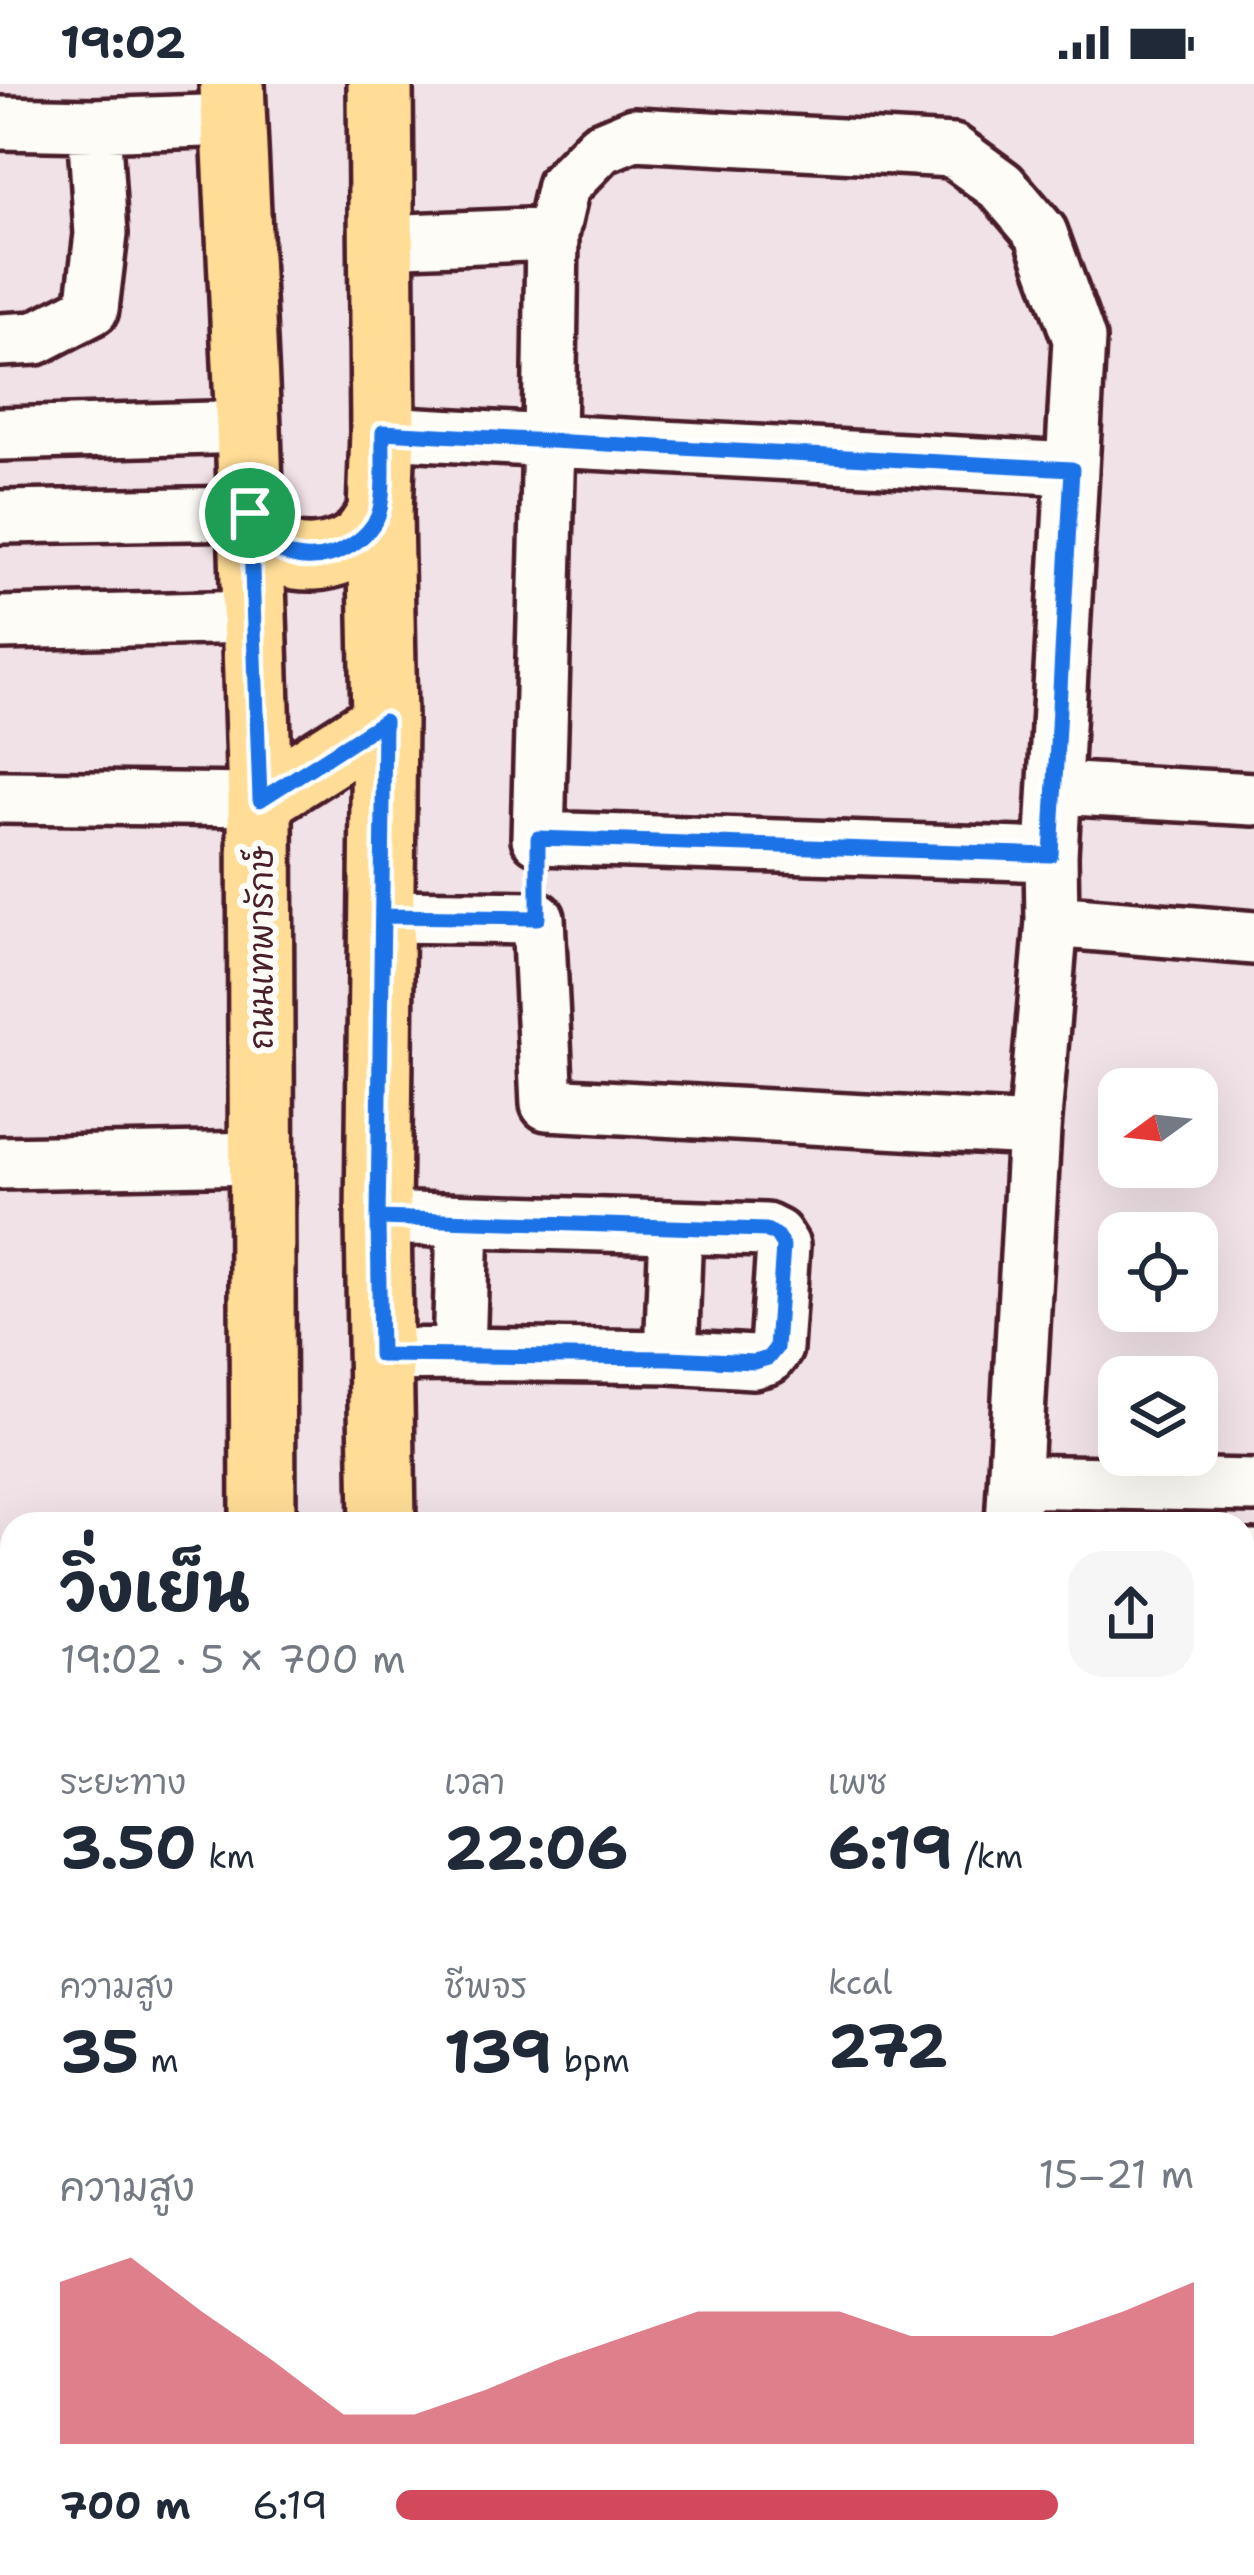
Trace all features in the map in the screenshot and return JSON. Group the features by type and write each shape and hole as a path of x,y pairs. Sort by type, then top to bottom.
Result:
{"main road":[{"path":"380,84 384,721 378,1218 383,1512"},
{"name":"ถนนเทพารักษ์","path":"232,102 260,800 263,1512"},
{"path":"250,513 266,542 299,557 340,553 362,539 380,513"},
{"path":"260,800 384,721"}],"street":[{"path":"0,123 94,125 232,102"},
{"path":"0,340 36,338 92,309 101,234 94,125"},
{"path":"1034,1130 547,1104 538,838 552,234 563,186 600,148 634,134 953,151 1001,186 1041,233 1078,340 1051,855 1052,921 1034,1130 1014,1503 1254,1486"},
{"path":"382,241 552,234"},
{"path":"0,434 248,427"},
{"path":"383,432 1072,469"},
{"path":"0,518 250,513"},
{"path":"0,623 254,617"},
{"path":"1054,788 1254,799"},
{"path":"0,797 260,800"},
{"path":"538,838 1051,855"},
{"path":"383,916 538,918"},
{"path":"1052,921 1254,938"},
{"path":"0,1163 261,1158"},
{"path":"378,1218 766,1230 783,1246 776,1348 768,1358 754,1362 380,1355"},
{"path":"459,1354 463,1222"},
{"path":"670,1358 676,1228"}],"route":[{"path":"250,513 260,800 384,721 378,1218 766,1230 783,1246 776,1348 768,1358 754,1362 380,1355 378,1218 383,916 538,918 538,838 1051,855 1072,469 383,432 380,513 362,539 340,553 299,557 279,551 266,542 250,513"}]}
